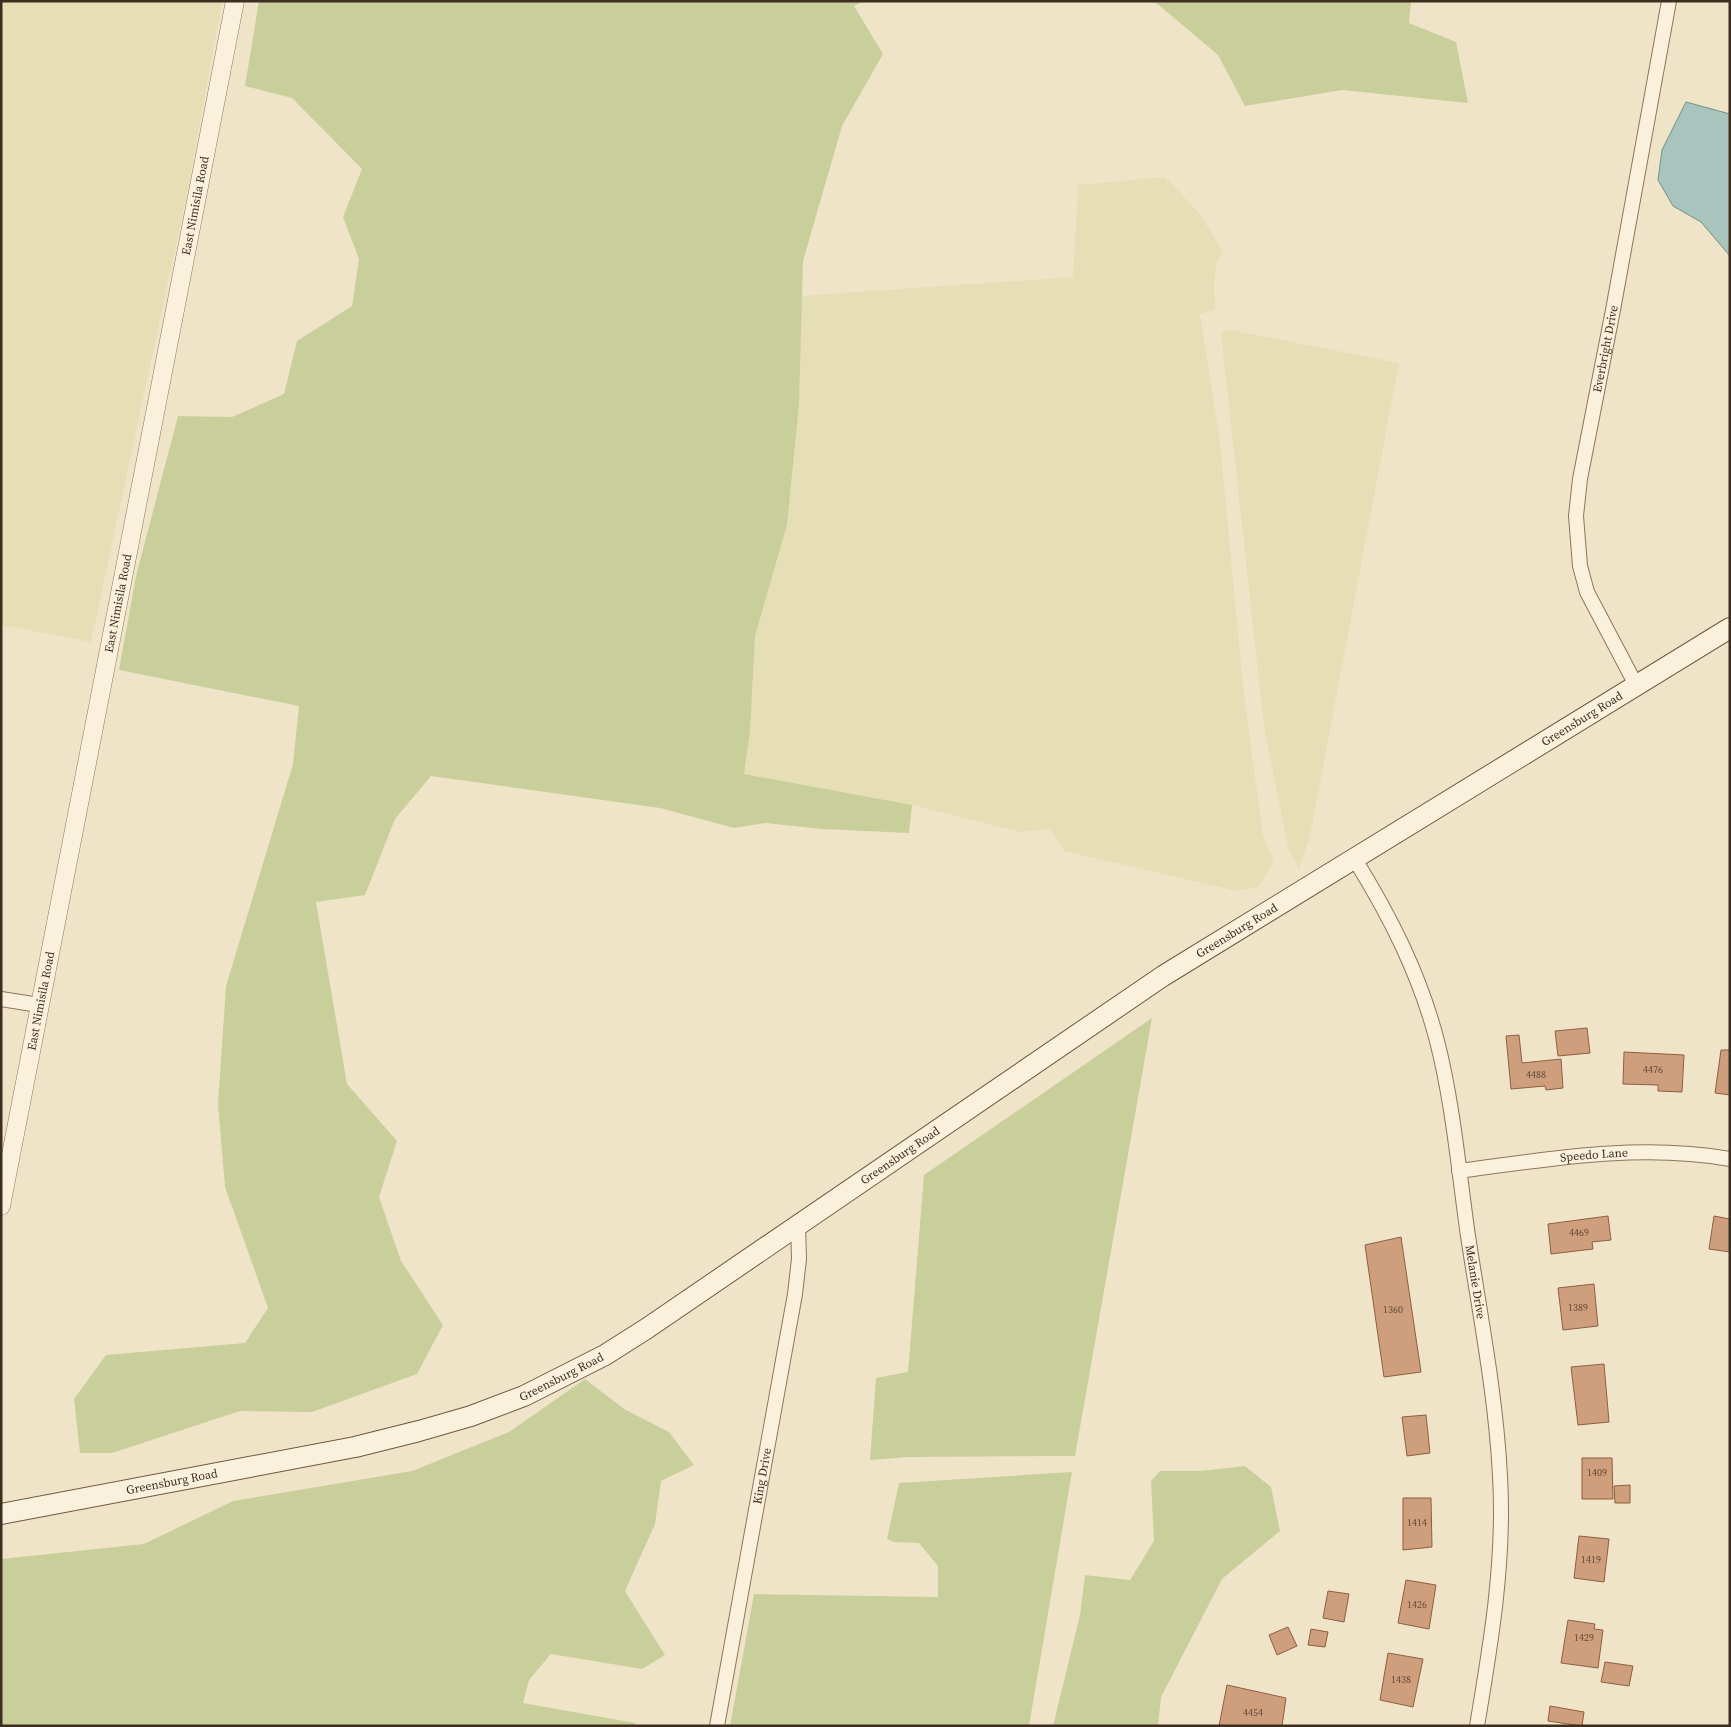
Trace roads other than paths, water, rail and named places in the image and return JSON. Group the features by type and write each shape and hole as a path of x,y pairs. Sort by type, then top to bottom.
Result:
{"main road":[{"name":"Greensburg Road","path":"1,1514 355,1447 472,1416 524,1396 605,1355 1163,976 1730,628"}],"street":[{"name":"East Nimisila Road","path":"1,1206 235,1"},
{"name":"Everbright Drive","path":"1636,685 1587,592 1580,566 1576,516 1580,479 1613,310 1669,1"},
{"name":"Melanie Drive","path":"1354,858 1386,911 1411,964 1426,1004 1437,1043 1459,1171 1493,1400 1500,1476 1500,1551 1497,1600 1477,1726"},
{"path":"1,999 39,1005"},
{"name":"Speedo Lane","path":"1459,1171 1608,1152 1658,1151 1730,1159"},
{"name":"King Drive","path":"718,1726 795,1294 800,1260 798,1225"}],"water":[{"path":"1686,102 1730,114 1730,256 1701,222 1673,206 1658,180 1662,150"}]}
